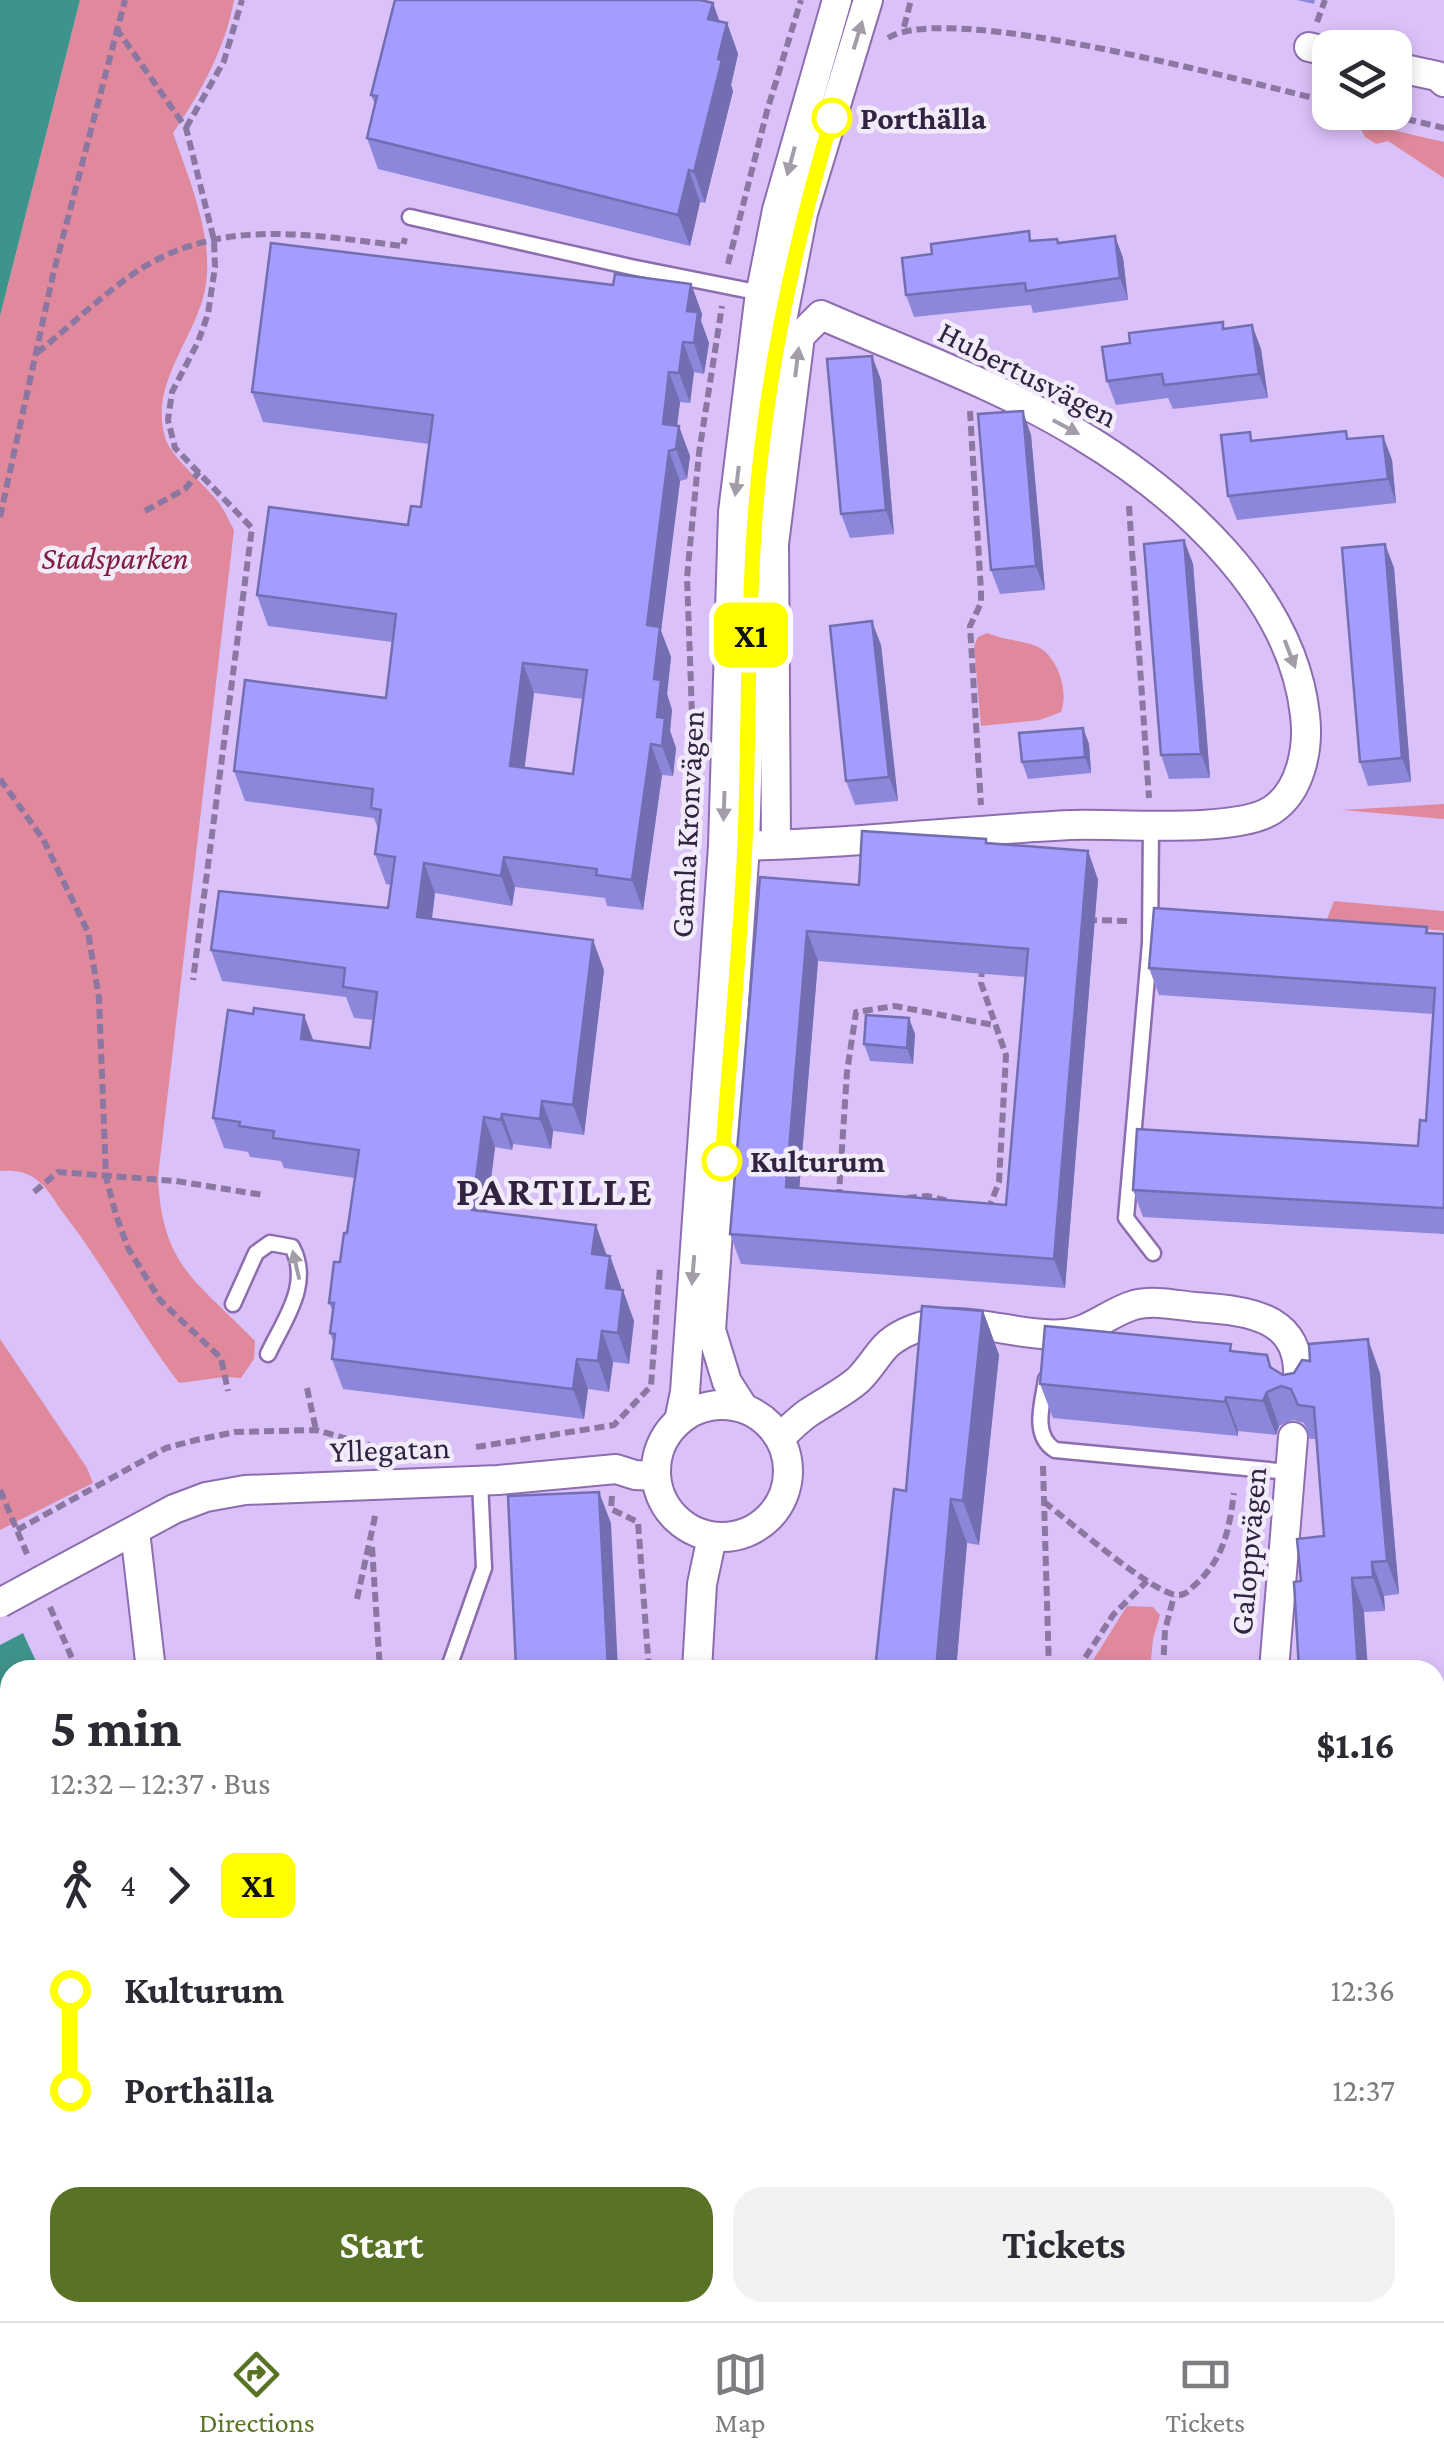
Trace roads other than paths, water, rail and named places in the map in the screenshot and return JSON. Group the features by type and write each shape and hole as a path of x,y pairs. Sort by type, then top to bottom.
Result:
{"street":[{"name":"Gamla Kronvägen","path":"743,1407 727,1382 711,1330 734,846 733,512 773,295 778,210 837,0"},
{"name":"Gamla Kronvägen","path":"773,295 803,213 868,0"},
{"path":"1412,71 1442,77"},
{"name":"Hubertusvägen","path":"734,846 983,831 1234,822 1270,812 1287,797 1305,752 1303,694 1290,648 1254,585 1208,536 1140,476 1079,434 968,379 821,315 800,336 774,544 776,843"},
{"name":"Gamla Kronvägen","path":"679,1421 685,1392 734,846"},
{"path":"780,1438 804,1416 858,1380 887,1342 909,1331 925,1325 976,1325 1050,1343 1139,1303 1250,1314 1270,1320 1285,1331 1294,1346 1300,1369 1298,1392"},
{"path":"711,1405 743,1407 766,1420 780,1438 788,1458 788,1481 781,1502 768,1520 749,1532 727,1538 686,1528 670,1514 660,1496 657,1454 666,1435 679,1421 711,1405"},
{"name":"Galoppvägen","path":"1275,1660 1293,1437"},
{"name":"Yllegatan","path":"0,1603 174,1509 206,1496 245,1490 480,1481 616,1469 656,1476"},
{"path":"135,1532 149,1660"},
{"path":"698,1660 702,1584 712,1537"}],"lane":[{"path":"410,217 631,268 773,295"},
{"path":"1151,824 1151,922 1126,1218 1153,1252"},
{"path":"233,1304 256,1253 270,1243 292,1247 300,1262 300,1284 268,1354"},
{"path":"1047,1370 1040,1426 1047,1445 1055,1450 1290,1472"},
{"path":"452,1660 484,1568 480,1481"}],"place":[{"name":"Porthälla","path":"832,118"},
{"name":"Kulturum","path":"722,1161"}],"district":[{"name":"PARTILLE","path":"555,1190"}],"park label":[{"name":"Stadsparken","path":"115,558"}]}
